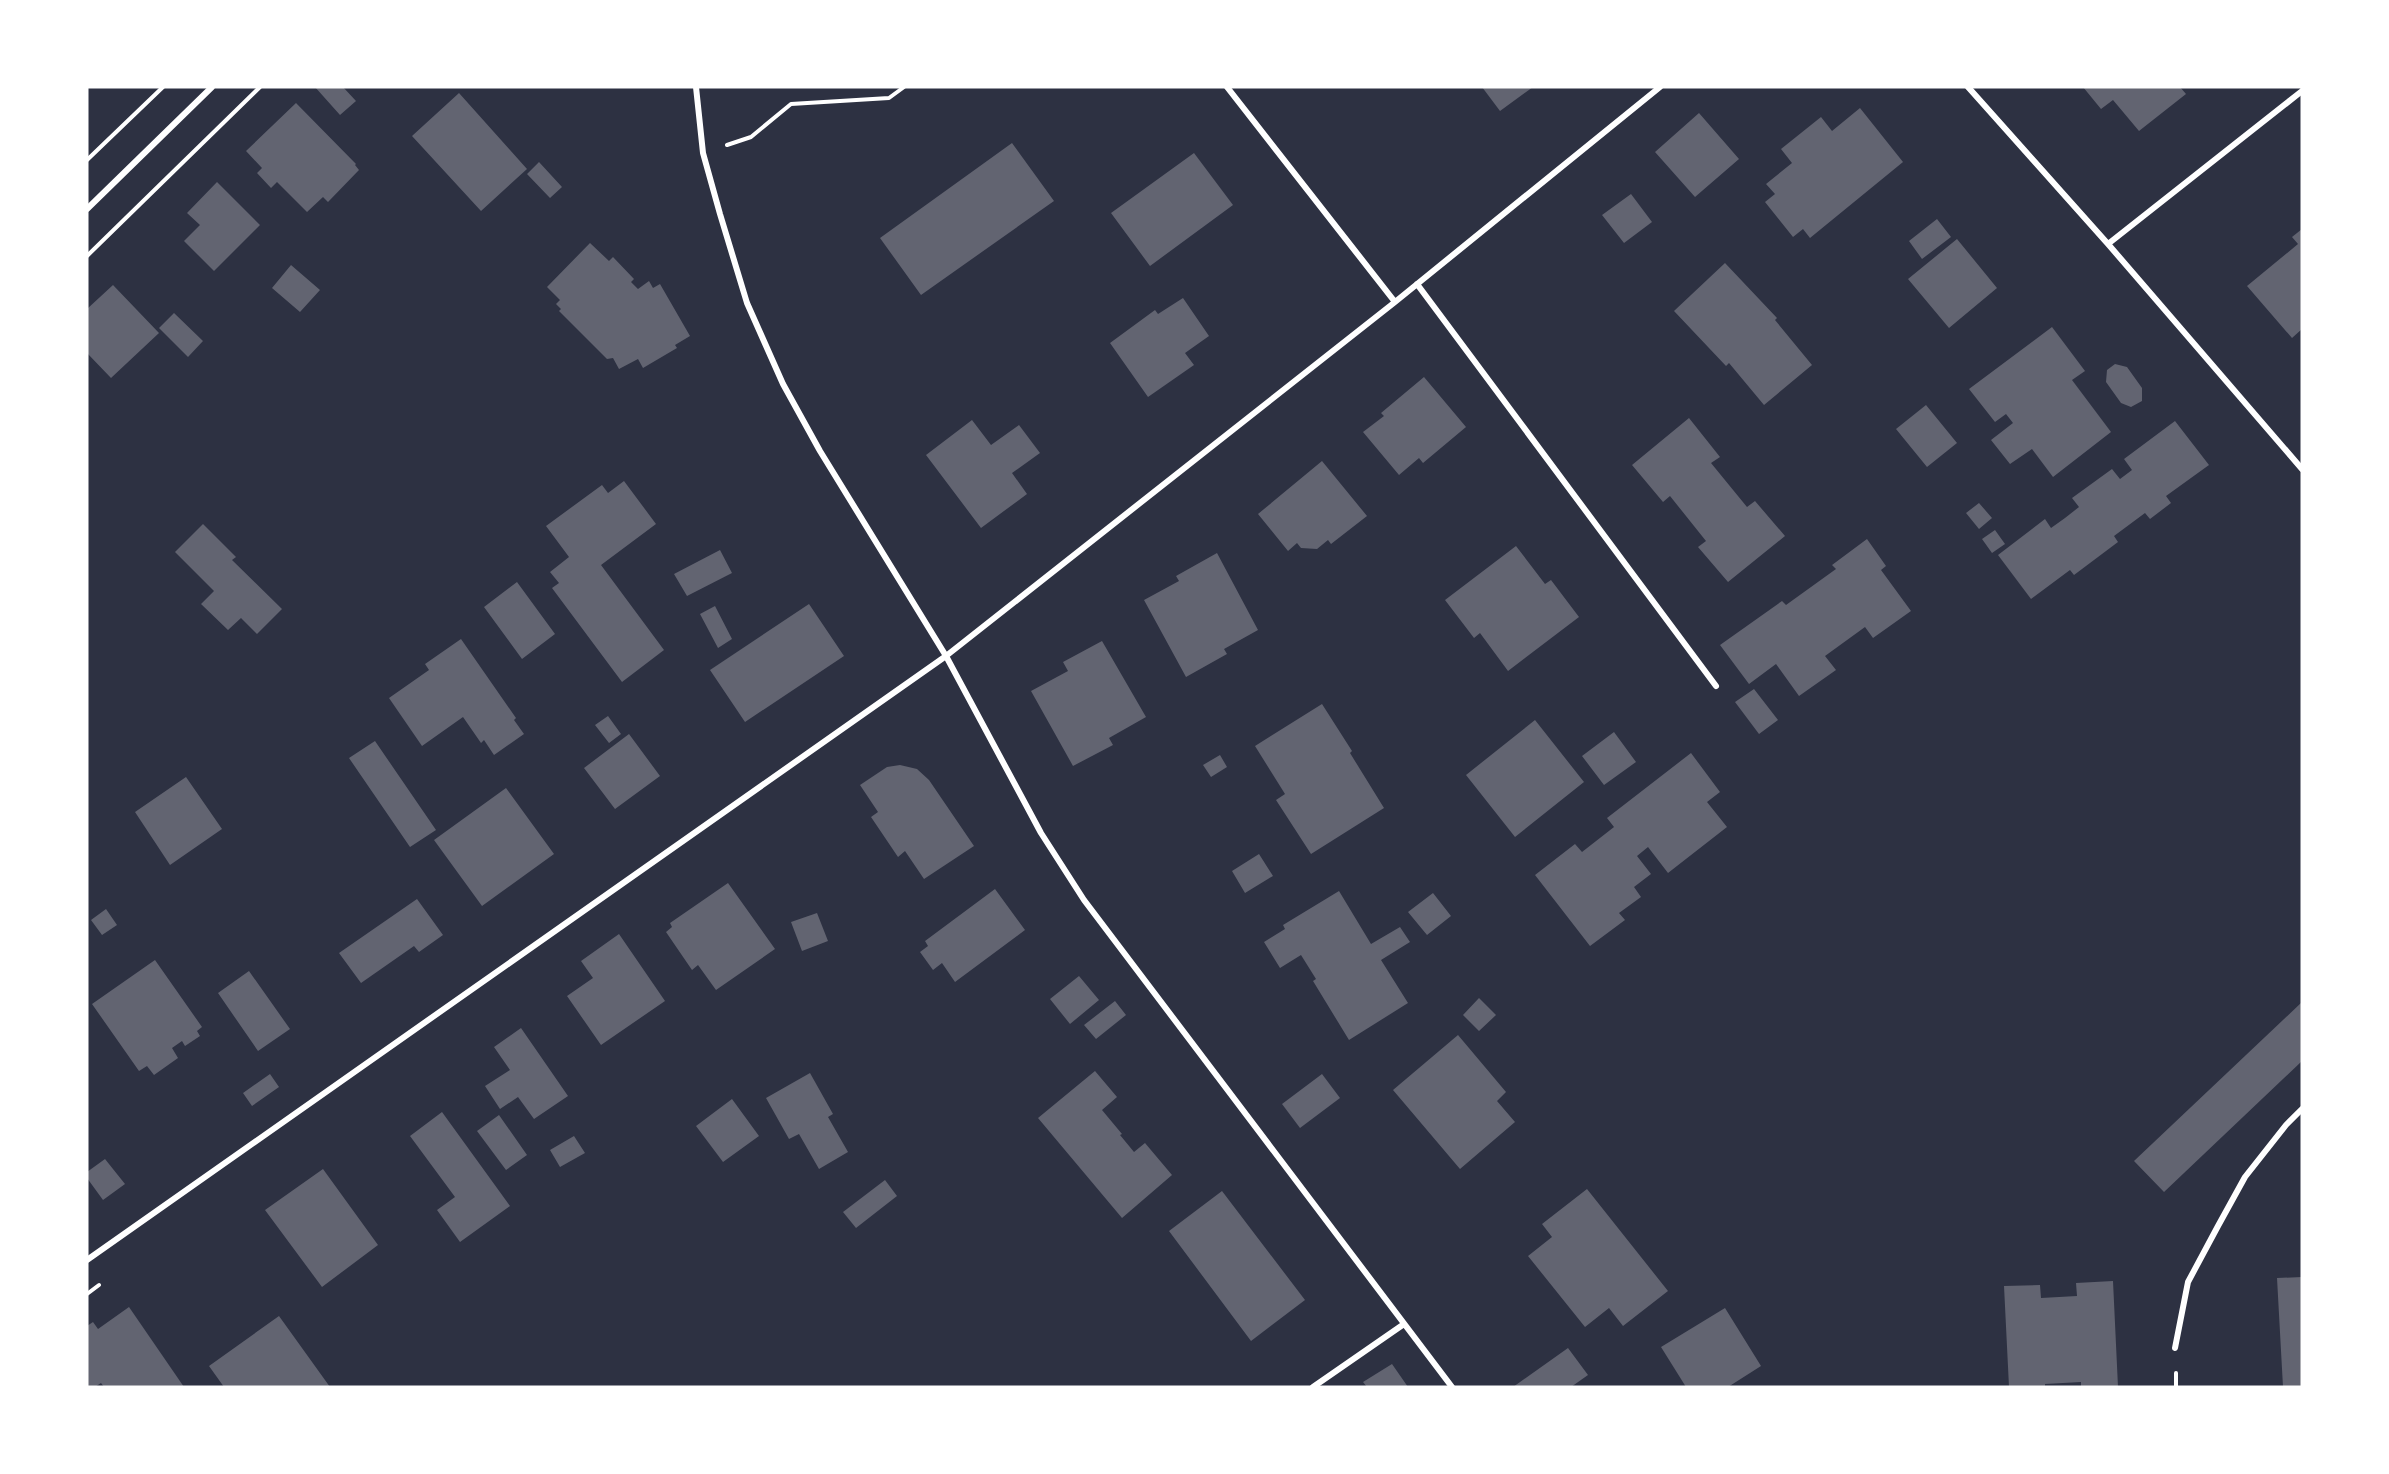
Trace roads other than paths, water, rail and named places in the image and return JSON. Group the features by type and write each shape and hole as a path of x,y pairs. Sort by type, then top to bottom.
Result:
{"street":[{"path":"87,209 212,87"},
{"path":"696,87 703,153 747,303 783,384 820,451 946,656 1041,833 1084,900 1452,1387"},
{"path":"1227,87 1395,302"},
{"path":"87,1260 946,656 1395,302 1660,87"},
{"path":"1968,87 2108,244 2302,470"},
{"path":"2108,244 2302,91"},
{"path":"1417,284 1716,686"},
{"path":"2175,1348 2188,1282 2245,1177 2286,1125 2302,1109"},
{"path":"1313,1387 1404,1324"}]}
